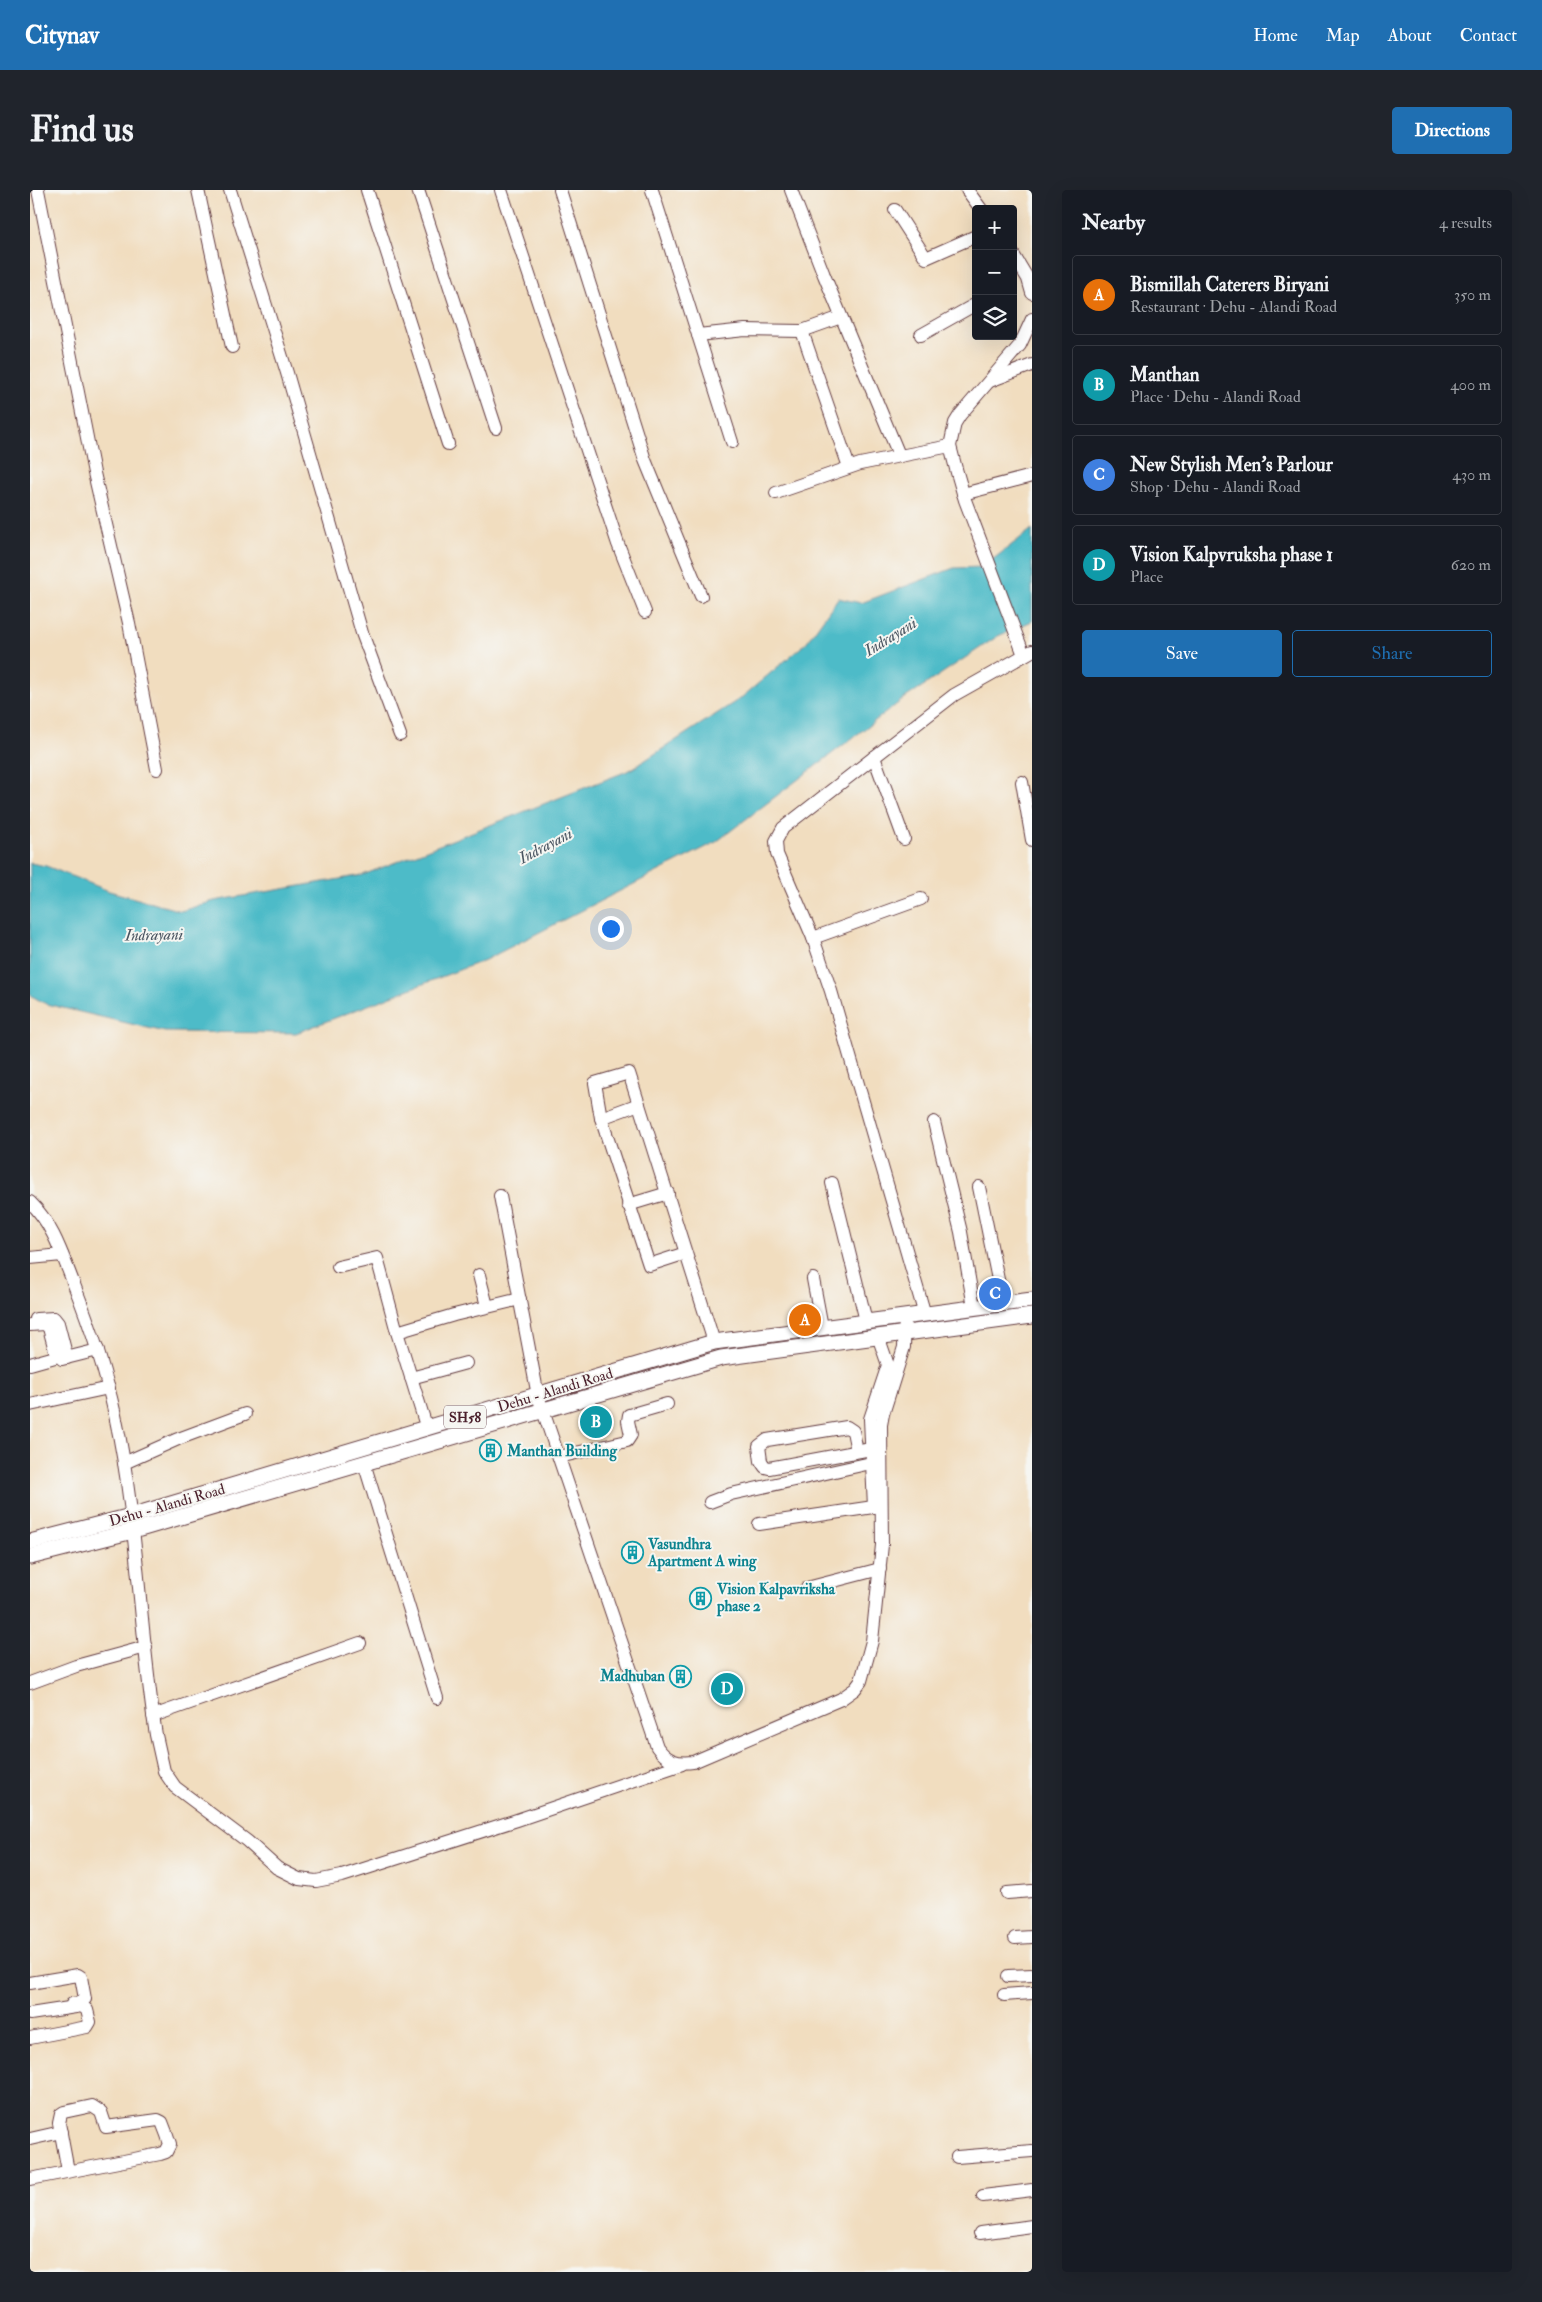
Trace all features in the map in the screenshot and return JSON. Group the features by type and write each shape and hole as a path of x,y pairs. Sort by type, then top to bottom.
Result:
{"main road":[{"name":"Dehu - Alandi Road","path":"30,1557 427,1429 722,1358 878,1336 906,1325 925,1314 1032,1300"},
{"name":"Dehu - Alandi Road","path":"30,1542 132,1523 364,1463 714,1342 866,1321 906,1325 1032,1316"}],"street":[{"path":"38,190 94,473 129,623 157,769"},
{"path":"198,190 232,347"},
{"path":"230,190 287,373 362,633 400,736"},
{"path":"367,190 448,444"},
{"path":"418,190 496,428"},
{"path":"501,190 618,544 645,612"},
{"path":"560,190 646,460 701,596"},
{"path":"652,190 732,442"},
{"path":"791,190 841,317 899,455"},
{"path":"967,190 977,205"},
{"path":"895,210 926,258 972,238"},
{"path":"1017,260 1024,270 1032,293"},
{"path":"1017,276 1024,270"},
{"path":"921,335 972,306"},
{"path":"698,335 745,330 802,331 841,317"},
{"path":"925,1314 831,991 813,938 777,854 776,841 783,828 954,695 1025,650 964,497 950,446 955,423 960,415 1020,345 1032,319"},
{"path":"802,331 849,467"},
{"path":"989,381 1032,365"},
{"path":"776,494 849,467 899,455 950,446"},
{"path":"964,497 1032,476"},
{"path":"874,757 904,839"},
{"path":"1022,782 1032,840"},
{"path":"813,938 922,899"},
{"path":"686,1253 649,1265 601,1118 595,1084 629,1073 668,1193 714,1342"},
{"path":"601,1118 639,1104"},
{"path":"934,1122 961,1232 974,1307"},
{"path":"832,1183 866,1321"},
{"path":"979,1187 1003,1304"},
{"path":"628,1205 668,1193"},
{"path":"500,1196 540,1403 657,1747 664,1757 683,1763"},
{"path":"30,1202 45,1219 62,1255 98,1350 109,1388 124,1463 153,1716 162,1765 175,1787 247,1841 277,1868 299,1879 316,1881 342,1876 517,1820 683,1763 693,1762 841,1699 855,1689 866,1666 872,1641 880,1569 878,1506 883,1414 899,1365 906,1325"},
{"path":"30,1258 62,1255"},
{"path":"338,1267 377,1258 396,1332 427,1429"},
{"path":"479,1274 488,1306"},
{"path":"813,1280 822,1327"},
{"path":"396,1332 520,1299"},
{"path":"30,1320 54,1318 58,1323 64,1358 98,1350"},
{"path":"30,1325 46,1324 49,1328 56,1354 55,1357 30,1364"},
{"path":"878,1336 888,1365 871,1411 869,1425 871,1463 878,1506"},
{"path":"411,1378 466,1362"},
{"path":"30,1405 109,1388"},
{"path":"559,1457 626,1440 631,1435 628,1421 630,1415 667,1404"},
{"path":"124,1463 178,1439 245,1414"},
{"path":"858,1451 853,1431 848,1427 767,1440 759,1446 761,1461 765,1467 769,1468 871,1449"},
{"path":"364,1463 436,1698"},
{"path":"710,1502 731,1494 871,1463"},
{"path":"759,1524 878,1506"},
{"path":"807,1588 880,1569"},
{"path":"153,1716 360,1643"},
{"path":"30,1683 76,1666 146,1647"},
{"path":"1007,1893 1032,1891"},
{"path":"1015,1938 1032,1937"},
{"path":"1008,1976 1032,1974"},
{"path":"30,1983 78,1976 84,1980 85,1999 79,2003 30,2010"},
{"path":"1004,1995 1032,1993"},
{"path":"30,2014 82,2006 87,2010 90,2022 87,2027 30,2038"},
{"path":"30,2179 166,2152 170,2144 165,2126 158,2120 106,2127 100,2112 92,2106 61,2114 61,2132 68,2171"},
{"path":"30,2139 61,2132"},
{"path":"957,2156 1032,2151"},
{"path":"983,2196 1032,2190"},
{"path":"980,2233 1032,2226"}],"water":[{"name":"Indrayani","path":"1032,529 1032,621 998,636 905,698 716,842 485,960 296,1033 165,1032 46,1004 30,995 30,863 46,866 109,891 181,911 214,901 363,875 630,770 741,698 806,643 838,598 861,603 954,568 983,567"}],"place":[{"name":"New Stylish Men's Parlour","path":"995,1294"},
{"name":"Bismillah Caterers Biryani","path":"805,1320"},
{"name":"Manthan","path":"596,1422"},
{"name":"Manthan Building","path":"491,1451"},
{"name":"Vasundhra Apartment A wing","path":"632,1553"},
{"name":"Vision Kalpavriksha phase 2","path":"701,1598"},
{"name":"Madhuban","path":"681,1676"},
{"name":"Vision Kalpvruksha phase 1","path":"727,1689"}]}
